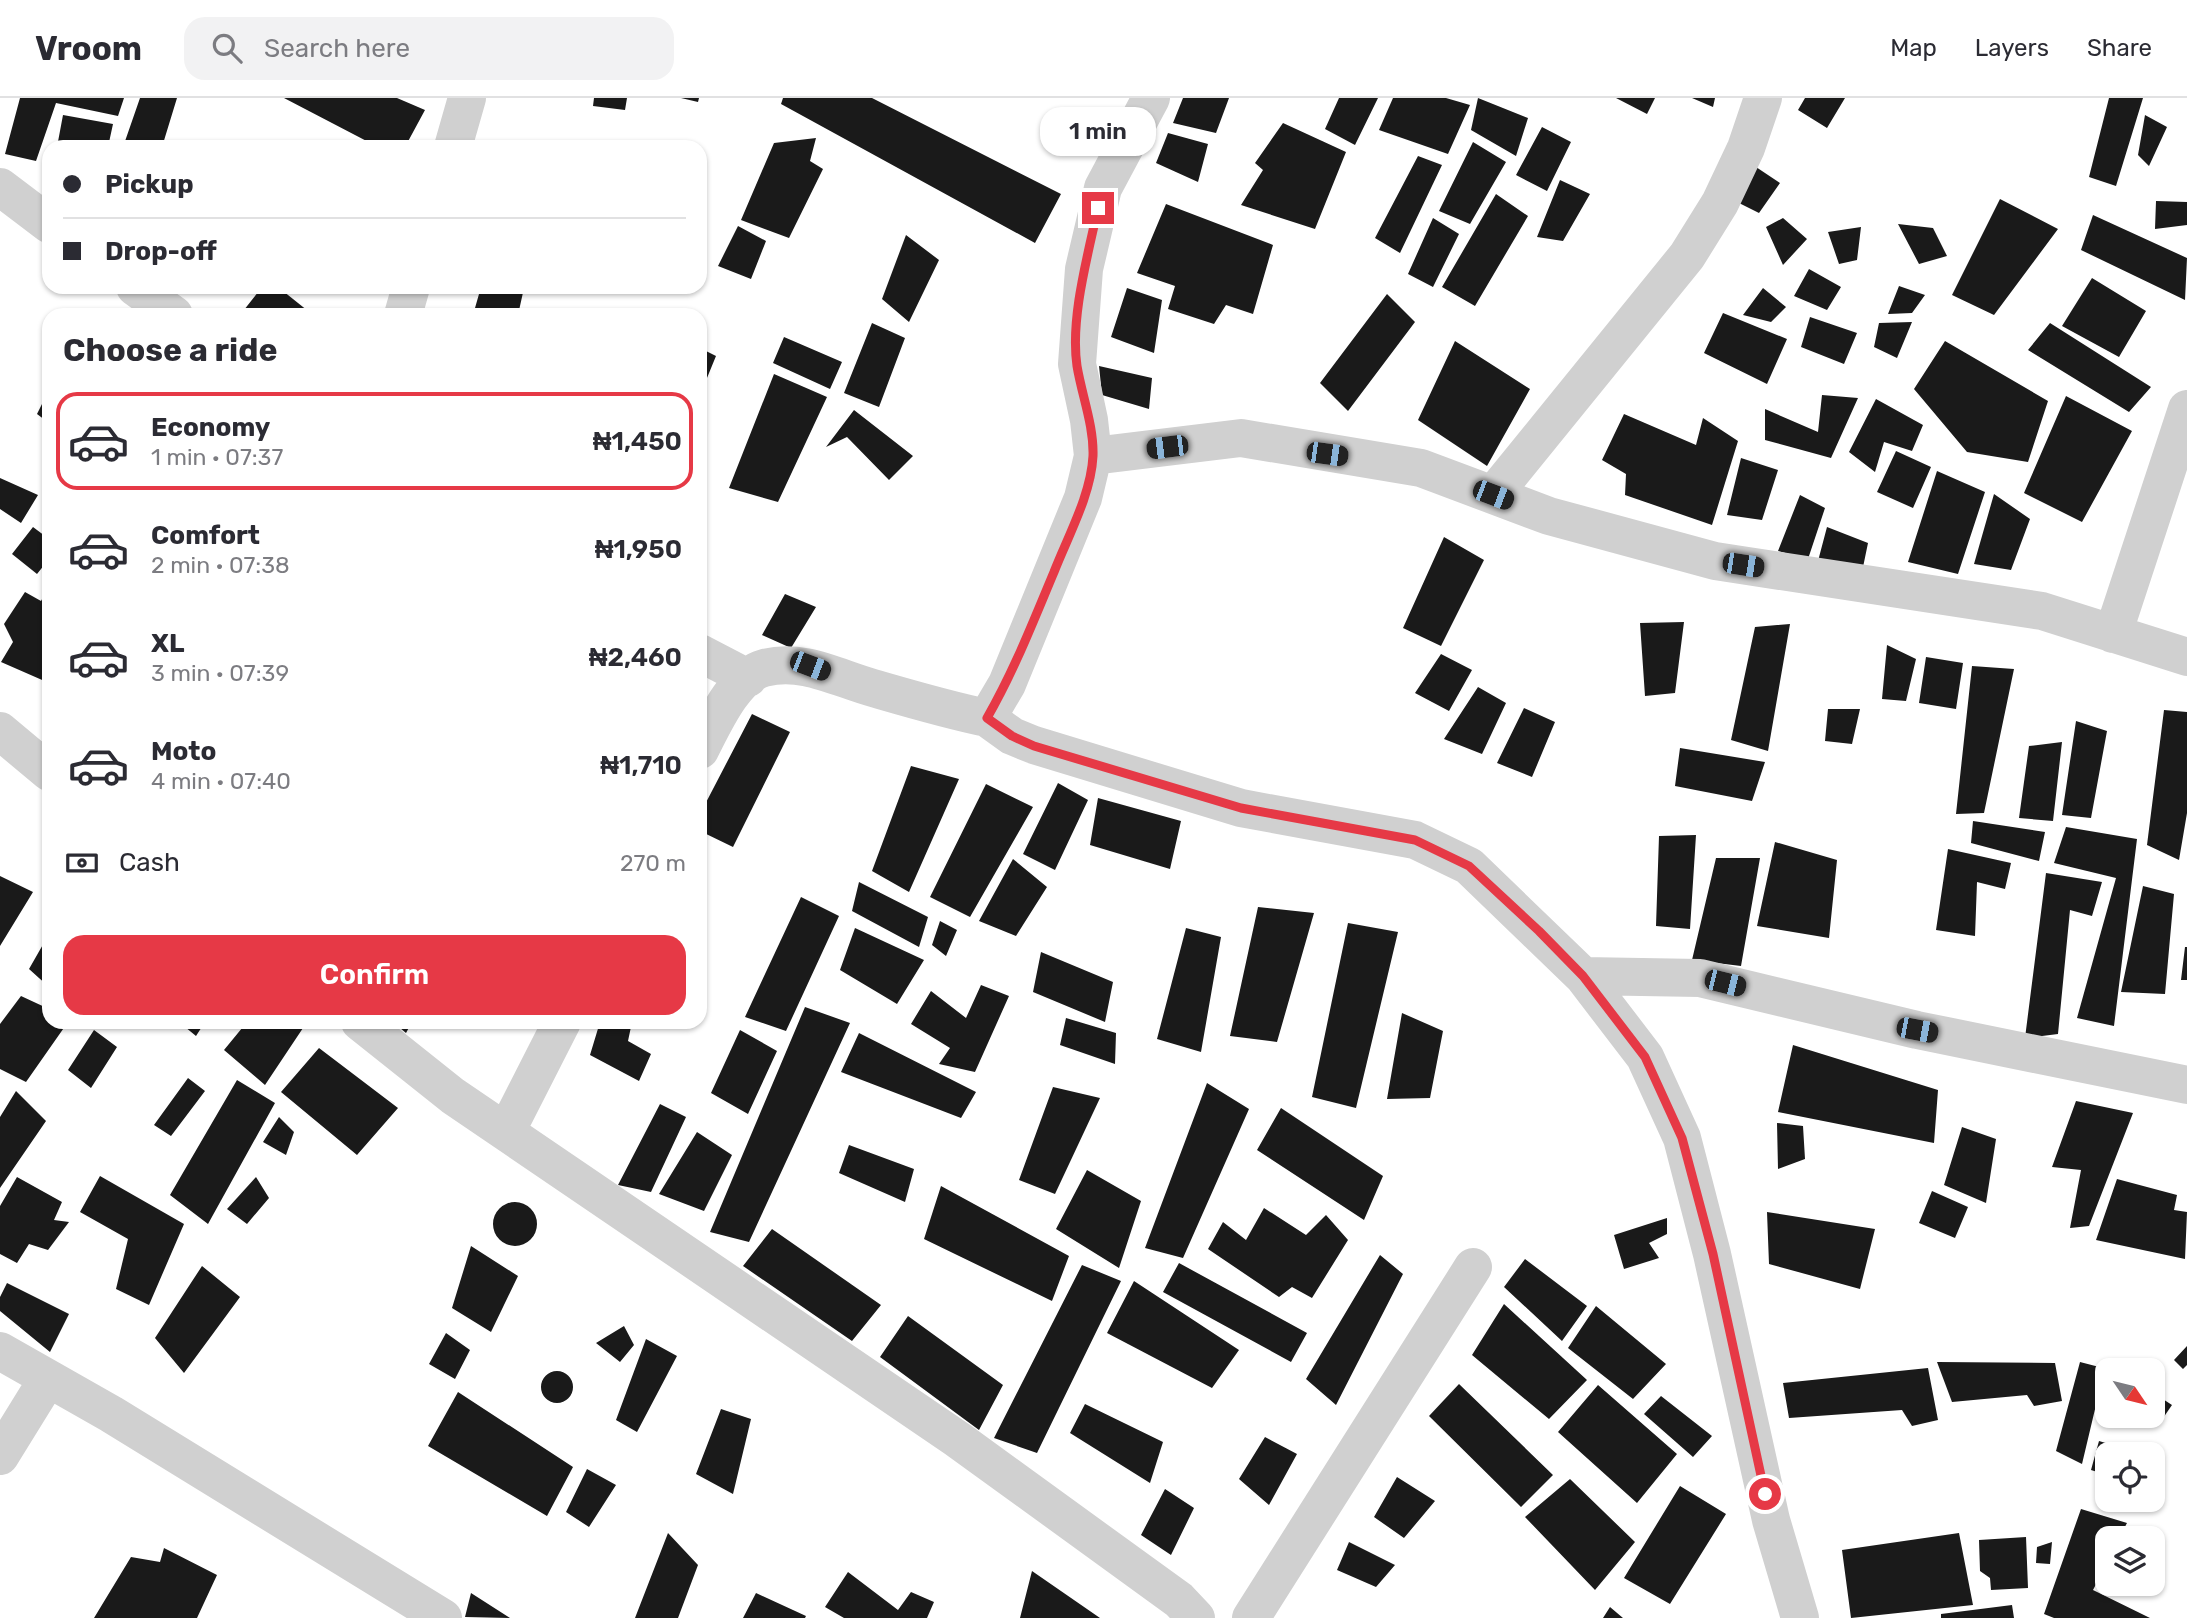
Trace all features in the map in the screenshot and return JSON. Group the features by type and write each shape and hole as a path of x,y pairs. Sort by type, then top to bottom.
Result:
{"street":[{"path":"455,140 467,98"},
{"path":"987,718 1007,684 1083,498 1093,456 1089,420 1077,364 1084,268 1103,188 1151,98"},
{"path":"1493,495 1687,256 1720,203 1746,148 1763,98"},
{"path":"0,187 42,219"},
{"path":"145,294 164,308"},
{"path":"2113,634 2187,409"},
{"path":"1093,456 1241,438 1422,468 1549,516 1716,561 2042,611 2187,657"},
{"path":"707,657 748,678"},
{"path":"707,738 736,688 748,678 763,668 810,666 864,686 987,718 1012,736 1034,746 1241,808 1415,840 1469,866 1583,976 1645,1057 1682,1138 1713,1254 1771,1520 1800,1618"},
{"path":"0,731 42,766"},
{"path":"1583,976 1700,978 1917,1030 2187,1085"},
{"path":"369,1029 453,1096 957,1439 1179,1600 1196,1618"},
{"path":"506,1132 558,1029"},
{"path":"1251,1618 1473,1267"},
{"path":"0,1351 122,1421 443,1618"},
{"path":"0,1456 47,1380"}],"building":[{"path":"20,98 124,98 118,116 56,103 36,161 5,154"},
{"path":"140,98 177,98 164,140 125,140"},
{"path":"284,98 397,98 425,110 409,140 365,140"},
{"path":"594,98 627,98 625,110 593,106"},
{"path":"681,98 699,98 698,102"},
{"path":"783,98 872,98 1061,194 1035,243 781,104"},
{"path":"1183,98 1229,98 1216,133 1173,123"},
{"path":"1339,98 1378,98 1355,145 1325,129"},
{"path":"1393,98 1446,98 1470,105 1448,154 1379,130"},
{"path":"1478,98 1528,118 1516,156 1471,130"},
{"path":"1616,98 1655,98 1647,114"},
{"path":"1692,98 1715,98 1713,107"},
{"path":"1805,98 1845,98 1827,128 1798,110"},
{"path":"2109,98 2143,98 2116,186 2089,177"},
{"path":"63,115 113,124 110,140 58,140"},
{"path":"2145,115 2167,127 2149,166 2138,155"},
{"path":"1283,123 1346,152 1315,229 1241,205 1263,170 1255,163"},
{"path":"1542,127 1571,142 1547,191 1516,175"},
{"path":"1168,133 1208,144 1198,182 1156,163"},
{"path":"816,138 810,161 823,169 789,238 741,220 774,143"},
{"path":"1473,142 1506,162 1470,224 1439,211"},
{"path":"1418,156 1442,165 1400,253 1375,238"},
{"path":"1756,167 1780,183 1759,213 1739,203"},
{"path":"1560,180 1590,194 1563,241 1537,237"},
{"path":"1496,194 1528,216 1475,306 1442,287"},
{"path":"2000,199 2058,229 1994,315 1952,295"},
{"path":"2156,201 2187,202 2187,225 2155,229"},
{"path":"1166,204 1273,245 1253,314 1226,305 1214,324 1168,309 1175,286 1137,273"},
{"path":"2093,215 2187,258 2185,300 2081,250"},
{"path":"1433,218 1459,234 1433,287 1408,274"},
{"path":"1783,218 1807,239 1783,265 1766,227"},
{"path":"1898,224 1933,228 1947,256 1919,264"},
{"path":"738,226 766,241 751,279 718,266"},
{"path":"1861,227 1857,260 1839,264 1828,232"},
{"path":"906,235 939,260 909,322 882,299"},
{"path":"1809,269 1841,287 1827,310 1794,296"},
{"path":"2092,278 2146,311 2119,357 2062,326"},
{"path":"1899,286 1925,295 1912,313 1888,314"},
{"path":"1127,288 1162,300 1154,353 1111,337"},
{"path":"1763,288 1786,307 1771,322 1743,315"},
{"path":"256,294 287,294 304,308 246,308"},
{"path":"479,294 523,294 520,308 475,308"},
{"path":"1387,294 1415,322 1348,411 1320,383"},
{"path":"1723,313 1787,339 1767,384 1704,353"},
{"path":"1810,317 1857,333 1844,364 1801,347"},
{"path":"1912,322 1897,358 1874,347 1879,323"},
{"path":"872,323 905,338 879,407 844,393"},
{"path":"2050,323 2151,387 2129,412 2028,350"},
{"path":"784,337 842,362 830,389 773,363"},
{"path":"1455,341 1530,389 1487,466 1418,420"},
{"path":"1945,341 2048,401 2028,462 1967,452 1914,389"},
{"path":"707,352 716,356 707,378"},
{"path":"1099,366 1152,378 1149,409 1102,395"},
{"path":"774,374 827,397 778,502 729,488"},
{"path":"1822,395 1858,398 1831,458 1765,440 1765,409 1818,432"},
{"path":"2066,396 2132,431 2082,522 2024,493"},
{"path":"1876,399 1923,425 1912,451 1884,442 1875,472 1849,452"},
{"path":"42,404 42,418 37,414"},
{"path":"854,410 913,456 889,480 847,437 826,447"},
{"path":"1624,414 1696,445 1703,418 1738,441 1712,525 1625,495 1626,474 1602,460"},
{"path":"1896,451 1931,467 1913,508 1877,492"},
{"path":"1741,458 1778,470 1762,520 1727,515"},
{"path":"1937,471 1985,492 1958,574 1908,562"},
{"path":"0,478 38,495 21,523 0,509"},
{"path":"1994,494 2030,519 2011,570 1974,564"},
{"path":"1800,495 1825,508 1808,559 1778,551"},
{"path":"33,527 42,534 42,568 37,574 12,554"},
{"path":"1827,527 1868,543 1862,572 1818,561"},
{"path":"1444,537 1484,560 1441,646 1403,628"},
{"path":"25,592 41,601 42,599 42,680 1,662 13,642 4,624"},
{"path":"785,594 816,607 791,648 762,635"},
{"path":"1684,622 1675,693 1645,696 1640,623"},
{"path":"1790,624 1768,751 1731,740 1755,627"},
{"path":"1887,645 1916,659 1906,701 1882,699"},
{"path":"1441,654 1472,670 1449,711 1415,693"},
{"path":"1926,657 1963,663 1956,709 1919,703"},
{"path":"1972,666 2014,669 1984,813 1956,814"},
{"path":"1478,687 1506,703 1482,754 1444,739"},
{"path":"1524,708 1555,722 1532,777 1497,763"},
{"path":"1828,709 1860,709 1852,744 1825,741"},
{"path":"2164,710 2187,712 2187,813 2179,860 2147,845"},
{"path":"752,714 790,732 733,847 707,834 707,801"},
{"path":"2076,721 2107,731 2091,818 2062,815"},
{"path":"2062,742 2053,821 2019,818 2029,746"},
{"path":"1680,748 1765,762 1752,801 1675,786"},
{"path":"911,766 959,779 909,892 872,871"},
{"path":"1058,783 1088,800 1055,870 1023,854"},
{"path":"986,784 1033,807 970,917 930,897"},
{"path":"1098,798 1181,821 1170,869 1090,845"},
{"path":"1973,821 2045,832 2039,861 1971,843"},
{"path":"2066,827 2137,839 2114,1026 2077,1018 2116,878 2054,863"},
{"path":"1696,835 1690,929 1656,926 1659,836"},
{"path":"1775,842 1837,860 1829,938 1757,926"},
{"path":"1948,849 2011,863 2005,889 1977,882 1975,936 1936,930"},
{"path":"1716,858 1760,858 1741,966 1692,960"},
{"path":"1013,859 1047,887 1016,936 979,921"},
{"path":"2046,873 2102,882 2092,916 2070,910 2058,1034 2025,1038"},
{"path":"0,876 33,892 0,946"},
{"path":"859,882 928,917 919,947 852,911"},
{"path":"2143,886 2174,894 2165,994 2121,992"},
{"path":"801,897 839,916 786,1031 745,1017"},
{"path":"1258,907 1314,913 1277,1042 1230,1036"},
{"path":"940,921 957,930 946,956 932,945"},
{"path":"1348,923 1398,932 1356,1108 1312,1097"},
{"path":"855,928 924,960 897,1004 840,970"},
{"path":"1186,928 1221,937 1201,1052 1157,1039"},
{"path":"42,946 42,981 29,969"},
{"path":"2185,947 2187,980 2181,980"},
{"path":"1041,952 1113,982 1105,1022 1033,992"},
{"path":"981,985 1009,996 975,1072 939,1064 950,1048 911,1024 931,991 966,1018"},
{"path":"21,996 42,1006 42,1029 63,1029 26,1082 0,1069 0,1024"},
{"path":"805,1007 850,1023 749,1242 710,1232"},
{"path":"1402,1013 1443,1031 1430,1098 1387,1099"},
{"path":"1066,1018 1116,1033 1115,1064 1060,1045"},
{"path":"188,1029 200,1029 196,1036"},
{"path":"241,1029 302,1029 265,1085 224,1050"},
{"path":"598,1029 631,1029 628,1041 651,1054 639,1081 590,1055"},
{"path":"94,1030 117,1047 91,1088 68,1070"},
{"path":"740,1030 777,1051 748,1114 711,1093"},
{"path":"859,1033 976,1092 961,1118 841,1072"},
{"path":"1793,1045 1938,1090 1934,1143 1778,1112"},
{"path":"319,1048 398,1108 357,1155 281,1092"},
{"path":"188,1078 205,1091 171,1136 154,1125"},
{"path":"237,1080 275,1103 208,1224 170,1195"},
{"path":"1207,1083 1249,1109 1183,1258 1145,1248"},
{"path":"1053,1087 1100,1098 1055,1194 1019,1180"},
{"path":"16,1091 46,1121 0,1188 0,1117"},
{"path":"2076,1101 2133,1113 2089,1226 2070,1228 2081,1170 2052,1167"},
{"path":"660,1104 686,1117 651,1192 618,1185"},
{"path":"1281,1108 1383,1176 1364,1220 1257,1150"},
{"path":"279,1117 294,1132 286,1155 263,1142"},
{"path":"1777,1123 1803,1126 1805,1159 1778,1169"},
{"path":"1962,1127 1996,1139 1986,1203 1944,1185"},
{"path":"697,1132 732,1155 704,1211 659,1194"},
{"path":"849,1145 914,1169 905,1202 839,1173"},
{"path":"1087,1170 1141,1201 1119,1268 1056,1229"},
{"path":"100,1176 184,1224 149,1305 116,1289 128,1239 80,1212"},
{"path":"17,1177 62,1202 54,1220 69,1222 48,1250 29,1244 17,1263 0,1254 0,1206"},
{"path":"256,1177 269,1198 247,1224 227,1209"},
{"path":"2117,1179 2177,1195 2174,1210 2187,1212 2185,1259 2096,1240"},
{"path":"941,1186 1069,1256 1052,1301 924,1239"},
{"path":"1932,1191 1968,1207 1955,1238 1919,1223"},
{"path":"515,1202 530,1209 537,1224 530,1239 515,1246 500,1239 493,1224 500,1209"},
{"path":"1264,1208 1306,1235 1326,1215 1348,1240 1312,1298 1292,1287 1279,1297 1208,1249 1223,1222 1246,1240"},
{"path":"1767,1212 1875,1229 1860,1289 1769,1264"},
{"path":"1667,1218 1667,1234 1649,1243 1659,1258 1624,1269 1614,1235"},
{"path":"772,1229 881,1305 852,1341 743,1266"},
{"path":"471,1246 518,1276 491,1332 452,1308"},
{"path":"1380,1255 1403,1274 1336,1405 1306,1379"},
{"path":"1525,1259 1587,1306 1562,1341 1504,1287"},
{"path":"1179,1263 1307,1333 1291,1362 1163,1292"},
{"path":"1082,1265 1121,1281 1037,1453 994,1438"},
{"path":"202,1266 240,1297 184,1373 155,1338"},
{"path":"1134,1281 1239,1350 1212,1388 1107,1333"},
{"path":"7,1283 69,1314 50,1352 0,1311 0,1297"},
{"path":"1504,1304 1587,1380 1549,1419 1472,1355"},
{"path":"1596,1306 1666,1364 1633,1399 1568,1348"},
{"path":"908,1316 1003,1385 979,1430 880,1357"},
{"path":"624,1326 634,1345 620,1362 596,1343"},
{"path":"446,1333 470,1350 455,1379 429,1364"},
{"path":"646,1339 677,1356 637,1432 616,1420"},
{"path":"2187,1346 2187,1365 2183,1369 2174,1360"},
{"path":"1937,1362 2055,1363 2062,1401 2034,1406 2027,1395 1952,1402"},
{"path":"2080,1362 2095,1366 2095,1409 2082,1464 2056,1451"},
{"path":"1928,1368 1938,1420 1912,1426 1902,1410 1789,1418 1783,1383"},
{"path":"557,1371 569,1375 573,1387 569,1399 557,1403 545,1399 541,1387 545,1375"},
{"path":"1459,1384 1553,1475 1521,1507 1429,1416"},
{"path":"1598,1385 1677,1454 1637,1503 1558,1432"},
{"path":"458,1392 573,1467 547,1516 428,1446"},
{"path":"1661,1396 1712,1436 1693,1457 1644,1414"},
{"path":"2165,1400 2172,1405 2165,1415"},
{"path":"1085,1404 1163,1442 1150,1483 1070,1433"},
{"path":"721,1409 751,1419 733,1494 696,1474"},
{"path":"1265,1437 1297,1454 1269,1505 1239,1479"},
{"path":"2095,1456 2095,1471 2091,1470"},
{"path":"587,1469 616,1485 589,1527 566,1512"},
{"path":"1397,1477 1435,1501 1404,1538 1374,1517"},
{"path":"1570,1479 1635,1542 1595,1590 1525,1517"},
{"path":"1680,1486 1726,1514 1670,1604 1624,1578"},
{"path":"1165,1489 1194,1508 1171,1555 1141,1535"},
{"path":"2081,1509 2127,1523 2125,1526 2095,1526 2093,1590 2095,1596 2105,1596 2150,1618 2054,1618 2044,1614"},
{"path":"668,1533 698,1565 678,1618 635,1618"},
{"path":"1959,1533 1973,1605 1851,1618 1842,1550"},
{"path":"2026,1537 2028,1588 1991,1590 1990,1578 1980,1571 1979,1540"},
{"path":"1349,1542 1395,1565 1376,1587 1337,1570"},
{"path":"2052,1542 2050,1564 2036,1563 2037,1547"},
{"path":"164,1548 217,1575 197,1618 94,1618 131,1557 160,1562"},
{"path":"1032,1571 1100,1618 1020,1618"},
{"path":"848,1572 898,1610 911,1592 934,1602 927,1618 844,1618 825,1607"},
{"path":"471,1593 510,1618 465,1617"},
{"path":"756,1593 806,1616 743,1618"},
{"path":"2012,1605 2014,1618 1941,1618 1941,1614"},
{"path":"1610,1607 1623,1618 1603,1618"}],"route":[{"path":"1098,208 1084,268 1078,321 1077,364 1089,420 1093,456 1083,498 1064,548 1007,684 987,718 1012,736 1034,746 1241,808 1415,840 1469,866 1539,931 1583,976 1645,1057 1682,1138 1713,1254 1765,1494"}]}
